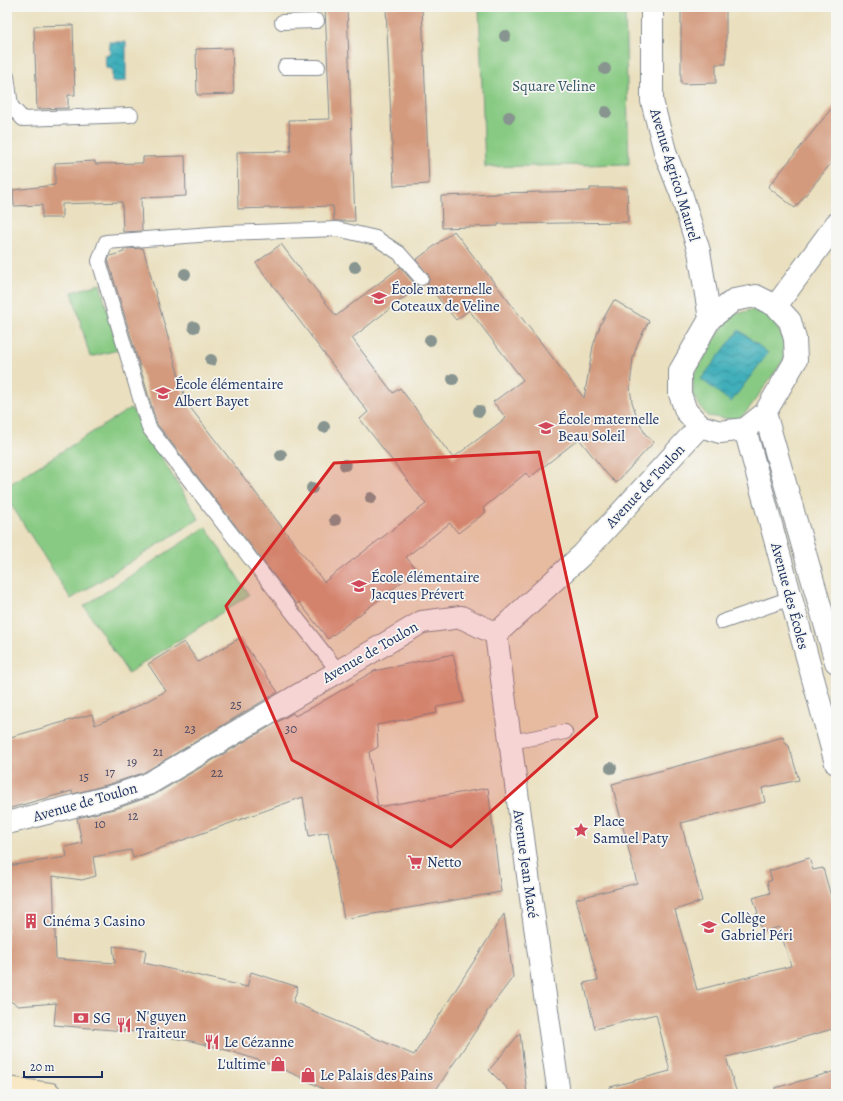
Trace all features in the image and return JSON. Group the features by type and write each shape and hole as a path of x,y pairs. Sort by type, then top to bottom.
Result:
{"main road":[{"path":"7,1088 50,1094"}],"street":[{"name":"Avenue Agricol Maurel","path":"652,7 652,101 666,155 681,193 699,251 710,319"},
{"path":"776,306 836,224"},
{"path":"756,296 776,306 790,321 795,339 796,360 765,413 745,429 720,432 700,426 686,411 680,394 680,371 710,319 734,300 756,296"},
{"name":"Avenue des Écoles","path":"765,413 836,662"},
{"name":"Avenue de Toulon","path":"7,824 114,796 148,784 422,622 461,617 496,634 582,554 700,426"},
{"name":"Avenue des Écoles","path":"745,429 836,763"},
{"name":"Avenue Jean Macé","path":"496,634 559,1094"}],"lane":[{"path":"282,22 317,21"},
{"path":"285,67 318,67"},
{"path":"7,76 11,106 23,119 131,115"},
{"path":"338,671 149,428 99,261 106,242 225,233 337,229 376,238 399,253 421,278"},
{"path":"722,622 791,598"},
{"path":"510,742 565,732"}],"highlighted area":[{"path":"539,452 597,717 451,847 292,760 226,606 334,463"}],"green space":[{"name":"Square Veline","path":"479,7 625,7 629,164 485,167"},
{"path":"100,284 118,350 90,357 72,292"},
{"path":"751,310 768,315 780,332 788,354 747,411 738,420 707,416 693,396 693,376 729,316"},
{"path":"131,408 199,519 71,599 7,498 7,486"},
{"path":"206,527 249,595 128,673 84,606"}],"water":[{"path":"109,42 126,42 126,81 112,82 112,69 106,68 105,55 110,55"},
{"path":"739,330 768,353 731,402 701,379"}],"building":[{"path":"325,7 347,7 355,221 334,221 333,206 238,209 237,152 291,151 289,120 330,119"},
{"path":"386,7 422,7 429,184 394,186"},
{"path":"681,7 726,7 726,64 716,64 716,83 681,84"},
{"path":"73,25 75,95 68,95 68,108 37,109 34,26"},
{"path":"232,48 234,94 197,95 196,49"},
{"path":"836,103 836,157 795,208 768,187"},
{"path":"185,156 186,196 141,198 142,231 123,232 122,202 62,204 62,218 42,218 42,205 14,206 13,190 55,185 55,163 95,161 95,164 143,163 143,157"},
{"path":"590,188 627,188 628,222 498,224 498,226 442,228 441,196 590,191"},
{"path":"454,231 584,398 593,346 601,323 614,300 649,321 638,342 633,358 630,387 632,402 637,417 645,434 654,442 616,483 579,439 529,478 526,473 483,508 486,512 458,533 450,523 406,557 417,570 328,639 299,602 296,604 157,424 108,260 110,256 124,252 124,249 143,248 186,402 324,582 426,504 360,419 368,412 256,263 281,244 336,316 400,267 415,284 419,286 352,338 393,393 400,388 453,458 506,418 493,402 523,380 469,310 456,320 427,284 429,276 416,260"},
{"path":"240,638 278,692 143,773 73,794 72,791 7,809 7,738 92,714 95,725 126,712 166,691 148,664 184,642 198,662"},
{"path":"453,654 464,702 437,707 437,713 377,725 378,747 369,752 378,807 488,788 501,892 344,919 328,832 309,836 303,797 133,858 131,850 93,857 96,876 82,880 53,876 56,959 115,963 113,946 146,950 144,963 247,987 251,972 298,987 293,1002 414,1055 504,914 513,977 486,1013 487,1014 433,1094 333,1094 296,1075 270,1064 230,1051 191,1041 136,1032 54,1025 56,1003 18,1006 7,999 7,866 67,857 65,847 82,843 77,818 118,808 154,795 293,713 295,716 313,707 374,671"},
{"name":"Collège Gabriel Péri","path":"783,737 786,744 789,746 799,780 762,788 765,802 681,823 702,901 675,910 697,990 791,966 779,927 762,932 753,898 770,893 767,882 772,880 769,871 809,858 813,870 823,868 836,914 836,1028 784,1043 726,1057 737,1094 611,1094 610,1087 670,1071 656,1014 595,1029 584,983 598,980 576,899 637,883 612,784"},
{"path":"520,1033 527,1094 513,1094 489,1070"},
{"path":"836,1071 836,1094 776,1094 775,1088"}],"place":[{"name":"École maternelle Coteaux de Veline","path":"379,298"},
{"name":"École élémentaire Albert Bayet","path":"163,393"},
{"name":"École maternelle Beau Soleil","path":"546,428"},
{"name":"École élémentaire Jacques Prévert","path":"359,586"},
{"name":"Place Samuel Paty","path":"581,830"},
{"name":"Netto","path":"415,862"},
{"name":"Cinéma 3 Casino","path":"31,921"},
{"name":"Collège Gabriel Péri","path":"709,927"},
{"name":"SG","path":"81,1018"},
{"name":"N'guyen Traiteur","path":"124,1025"},
{"name":"Le Cézanne","path":"212,1042"},
{"name":"L'ultime","path":"278,1064"},
{"name":"Le Palais des Pains","path":"308,1075"}]}
